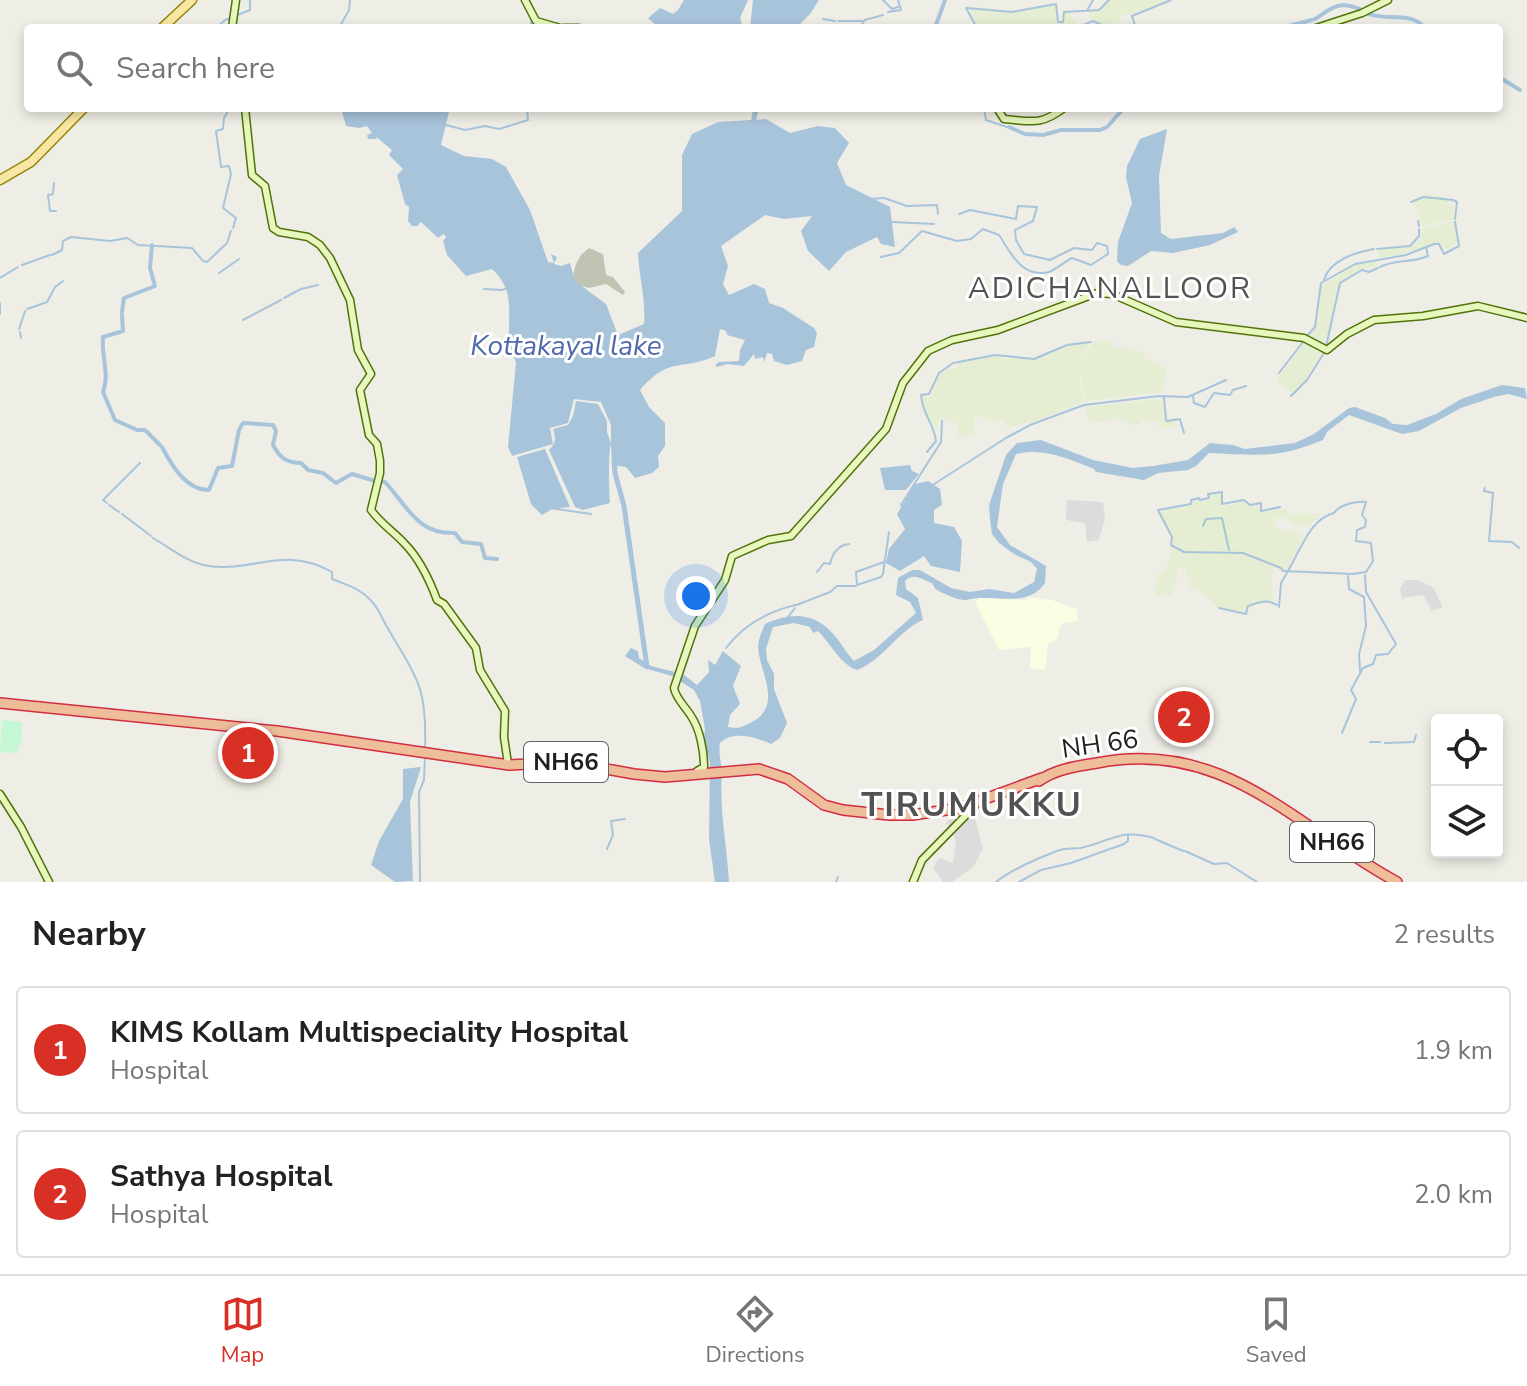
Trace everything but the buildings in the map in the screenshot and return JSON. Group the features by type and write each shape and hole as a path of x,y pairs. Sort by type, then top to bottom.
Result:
{"highway":[{"name":"NH66","path":"3,705 206,723 508,764 568,762 639,775 686,775"},
{"name":"NH 66","path":"854,811 904,815 960,808 1042,778 1103,762 1144,758 1165,760 1223,777 1269,800"},
{"name":"NH 66","path":"686,775 752,768 775,772 824,805 906,818 970,809 1042,778"},
{"name":"NH66","path":"1269,800 1397,882"}],"main road":[{"path":"166,24 192,0"},
{"path":"233,24 236,0"},
{"path":"525,0 536,21 547,24"},
{"path":"1328,24 1388,0"},
{"path":"0,180 31,162 80,112"},
{"path":"245,112 252,175 265,186 273,228 304,236 320,245 330,258 350,300 358,350 371,374 360,390 369,435 377,444 381,466 371,510 410,549 430,580 437,600 444,604 476,648 480,670 506,712 504,737 508,764"},
{"path":"1000,112 1004,119 1037,122 1058,112"},
{"path":"686,775 704,768 704,754 695,722 675,694 675,682 695,626 725,580 733,554 768,540 791,536 886,429 903,383 928,351 952,340 998,330 1097,293 1112,294 1176,322 1305,339 1327,350 1347,334 1374,320 1422,316 1478,306 1527,318"},
{"path":"0,794 49,882"},
{"path":"913,882 922,860 970,809"}],"shaded area":[{"path":"1105,0 1167,0 1127,14 1120,21 1101,24 1091,20 1088,11 1103,8"},
{"path":"1055,3 1059,21 1063,20 1062,11 1066,10 1076,24 975,24 969,6 1009,11"},
{"path":"1427,195 1446,197 1453,206 1455,219 1421,226 1414,201"},
{"path":"1456,221 1459,241 1447,249 1439,243 1379,258 1378,249 1405,248 1421,236 1422,228"},
{"path":"589,248 603,254 606,275 613,277 625,292 623,295 606,284 589,288 575,284 573,275 576,264"},
{"path":"1377,260 1378,266 1362,269 1340,285 1327,345 1309,337 1317,325 1321,287 1352,266"},
{"path":"1090,341 1079,363 1094,341 1110,341 1114,343 1114,348 1143,352 1144,357 1166,368 1163,392 1086,401 1078,366 1083,402 1008,428 1004,420 988,420 979,415 974,418 974,434 959,437 956,423 943,418 938,422 938,431 920,407 922,395 924,393 927,398 932,395 935,383 950,364 951,369 957,368 963,360 997,354 1006,360 1011,356 1034,358 1069,343"},
{"path":"1305,343 1324,351 1295,395 1276,381"},
{"path":"1158,399 1164,404 1167,419 1173,418 1175,426 1172,428 1159,427 1157,421 1148,422 1145,419 1134,425 1120,419 1090,423 1085,407"},
{"path":"1222,493 1222,507 1243,502 1249,506 1260,506 1262,513 1285,509 1291,515 1321,514 1309,526 1302,524 1298,527 1283,517 1275,518 1276,528 1304,535 1286,572 1273,566 1271,586 1274,604 1267,602 1249,607 1245,615 1219,608 1200,592 1191,589 1186,570 1181,567 1177,568 1176,585 1171,595 1157,595 1155,590 1157,577 1167,568 1172,550 1170,546 1174,541 1167,524 1156,513"},
{"path":"1067,500 1103,502 1105,518 1099,540 1087,542 1085,523 1066,520"},
{"path":"1405,580 1417,580 1433,587 1443,607 1432,611 1423,595 1402,598 1400,589"},
{"path":"1031,597 1077,609 1078,621 1062,623 1056,641 1048,643 1045,670 1030,669 1031,647 999,650 975,602 979,598 1022,600"},
{"path":"247,730 260,732 258,754 271,756 270,767 266,767 266,772 259,771 258,776 248,775 249,767 238,765 239,752 245,752"},
{"path":"962,807 973,811 983,849 973,867 952,882 943,882 933,868 939,858 953,863 956,843 952,829 946,823"}],"green space":[{"path":"2,720 22,722 22,738 17,753 0,752"}],"water":[{"path":"684,0 748,0 740,18 742,24 655,24 648,18 660,8 673,14"},
{"path":"753,0 819,0 800,24 750,24"},
{"name":"Kottakayal lake","path":"342,112 449,112 441,145 464,156 492,159 506,167 530,210 548,262 554,263 551,254 557,257 554,264 561,266 570,263 575,281 606,304 618,335 644,324 638,253 682,211 682,155 692,134 718,122 766,119 790,133 818,126 835,128 849,143 837,163 846,185 890,207 895,247 881,244 877,237 846,252 829,271 808,251 801,231 812,216 784,219 765,215 721,246 728,266 723,284 729,295 754,284 765,289 769,303 783,308 814,328 817,333 814,347 806,350 802,361 787,365 774,361 772,354 767,353 764,362 763,357 755,359 754,354 744,366 727,364 717,367 715,365 719,362 739,361 745,340 727,335 720,329 715,356 668,368 640,390 649,407 665,423 665,446 658,456 659,467 652,473 635,478 626,467 612,465 611,445 610,503 583,510 575,507 549,450 553,445 555,440 553,429 568,425 576,401 598,404 607,421 611,444 611,425 601,402 574,399 568,423 550,428 553,444 512,456 508,447 516,362 509,338 507,291 492,269 466,276 447,255 444,234 438,238 421,222 412,226 408,221 409,207 405,204 397,175 403,169 389,155 392,150 375,136 377,139 368,139 367,135 372,133 367,126 346,126"},
{"path":"1167,129 1159,176 1161,233 1171,239 1223,233 1234,227 1238,232 1210,245 1173,253 1151,251 1128,266 1121,265 1117,261 1118,242 1132,203 1126,177 1127,166 1140,139"},
{"path":"1502,385 1525,388 1527,399 1508,394 1494,397 1461,408 1419,431 1402,434 1349,415 1327,432 1323,440 1307,446 1267,454 1209,453 1188,470 1158,473 1144,480 1096,472 1056,455 1036,452 1016,454 1003,484 997,527 1010,545 1046,566 1045,583 1039,590 1019,598 963,600 938,591 932,583 909,578 905,581 906,589 918,598 923,620 857,670 841,659 818,631 813,633 810,627 794,623 773,627 766,649 767,660 774,674 774,689 787,723 780,738 771,744 737,736 720,743 722,814 729,882 715,882 709,839 710,764 700,701 694,690 672,676 644,668 625,656 631,648 638,651 639,658 651,666 683,674 697,685 709,672 708,660 715,665 723,651 741,666 733,686 740,704 730,715 728,727 740,727 752,722 766,707 767,688 758,648 765,624 785,617 811,618 827,628 854,661 874,650 916,613 910,602 896,595 898,578 912,570 920,570 951,588 970,592 989,589 1014,593 1034,582 1037,569 999,543 992,534 990,520 989,505 1006,455 1017,443 1041,440 1093,460 1133,468 1153,466 1188,460 1210,443 1245,449 1295,443 1355,407 1393,424 1407,425 1436,414 1461,399"},
{"path":"545,449 570,507 552,509 542,515 531,504 517,457"},
{"path":"910,465 912,471 919,474 906,490 885,490 880,468"},
{"path":"928,481 940,489 942,505 934,510 934,523 954,527 962,541 960,572 931,566 924,556 900,571 886,563 889,549 905,529 897,514 915,484"},
{"path":"421,767 410,802 413,881 395,882 371,865 379,841 403,799 403,769"}],"waterway":[{"path":"220,24 250,10 250,0"},
{"path":"341,24 349,10 350,0"},
{"path":"883,0 892,9 898,7"},
{"path":"888,12 901,10 898,0"},
{"path":"936,24 945,0"},
{"path":"1088,9 1093,0"},
{"path":"967,8 1012,12 1056,4 1058,22 1063,22 1064,12 1099,10 1109,0"},
{"path":"1135,24 1132,16 1171,0"},
{"path":"1315,19 1342,5 1362,10"},
{"path":"966,8 975,24"},
{"path":"1366,13 1412,19 1420,24"},
{"path":"862,24 865,20 883,15"},
{"path":"531,24 532,19"},
{"path":"823,19 835,21"},
{"path":"1296,24 1312,20"},
{"path":"838,21 864,21"},
{"path":"1086,24 1093,21 1099,24"},
{"path":"1503,79 1520,90"},
{"path":"228,112 223,129 216,131 221,167 229,166 231,174 223,208 236,218 233,228"},
{"path":"446,125 465,130 485,126 499,129 528,120 527,112"},
{"path":"753,123 755,112"},
{"path":"985,112 986,120 1007,127"},
{"path":"1009,127 1025,134 1043,135 1061,130 1100,130 1120,112"},
{"path":"54,183 53,194 48,195 50,211 56,211"},
{"path":"1411,202 1423,197 1453,200 1457,202 1455,219"},
{"path":"870,199 884,198 907,206 937,205 938,214"},
{"path":"881,257 899,253 922,231 957,241 971,239 983,229 999,235 1024,268 1039,273 1049,272 1072,258 1091,265 1108,254 1107,246 1097,243 1092,250 1074,248 1050,260 1024,254 1016,240 1015,230 1033,221 1037,207 1018,206 1016,219 970,210 959,214"},
{"path":"1418,221 1419,226"},
{"path":"892,222 934,224"},
{"path":"1306,337 1315,327 1321,283 1355,264 1406,255 1434,244 1439,244 1444,254 1459,246 1455,222"},
{"path":"1377,249 1410,246 1419,236 1419,229"},
{"path":"52,255 62,250 63,241 71,237 110,241 127,238 138,245 192,248 207,262 227,243 231,231"},
{"path":"122,312 124,298 155,286 150,268 152,245"},
{"path":"1380,267 1428,256 1426,247"},
{"path":"1324,280 1337,263 1351,255 1374,249"},
{"path":"22,265 50,255"},
{"path":"219,273 239,259"},
{"path":"0,278 18,267"},
{"path":"1326,347 1340,283 1362,270 1369,272 1378,268"},
{"path":"27,309 47,302 55,287 63,281"},
{"path":"284,298 318,285"},
{"path":"484,289 508,288"},
{"path":"243,320 281,300"},
{"path":"0,303 0,314"},
{"path":"19,329 25,311"},
{"path":"122,315 123,331 103,337 106,378 103,392 115,420 137,430 145,430 160,445"},
{"path":"20,332 21,338"},
{"path":"927,452 936,441 921,395 929,394 939,373 953,363 995,355 1034,359 1067,345 1091,342"},
{"path":"1279,373 1303,342"},
{"path":"1291,396 1307,380 1324,353"},
{"path":"931,486 1030,425 1084,405 1159,396 1188,397 1226,380"},
{"path":"1193,396 1194,403 1205,407 1214,393 1230,395 1233,390 1246,386"},
{"path":"1164,397 1167,421 1180,419 1184,433"},
{"path":"904,506 901,505 941,442 942,421"},
{"path":"162,447 175,469 187,481 209,490 218,468 232,466 243,423 273,425 276,431 273,445 284,459 323,473 336,483 352,474 375,481"},
{"path":"614,460 624,506 647,667"},
{"path":"107,503 103,500 140,463"},
{"path":"379,481 385,482 422,524 431,529 455,533 462,542 481,544 485,558 497,559"},
{"path":"1485,488 1484,491 1493,493 1489,541 1512,542 1519,548"},
{"path":"1280,507 1261,511 1261,503 1250,505 1244,500 1222,504 1222,492 1208,494 1209,498 1191,500 1191,504 1158,510 1172,537 1171,545 1184,552 1243,553 1283,571 1353,574 1366,572 1373,561 1371,543 1356,541 1357,530 1365,527 1366,520 1362,515 1366,502 1344,505 1312,528 1288,571"},
{"path":"109,505 119,512"},
{"path":"550,508 591,514"},
{"path":"122,514 151,536"},
{"path":"1203,526 1206,519 1222,518 1229,550"},
{"path":"884,562 856,572 857,585 883,574 889,532"},
{"path":"153,538 186,558 209,566 241,566 285,560 315,564 332,572 332,579 361,592 378,610 419,687 424,713 425,749"},
{"path":"817,572 824,563 830,564 839,548 849,544"},
{"path":"1279,607 1281,583 1287,573"},
{"path":"1342,733 1356,699 1351,690 1363,668 1373,664 1376,655 1388,654 1396,644 1366,592 1365,575"},
{"path":"1348,576 1349,589 1364,597 1366,626 1359,654 1360,671"},
{"path":"799,604 830,592 837,586 856,586"},
{"path":"1219,608 1246,614 1248,606 1256,603 1277,605"},
{"path":"726,648 759,619 800,604"},
{"path":"788,617 795,608"},
{"path":"1385,743 1414,742 1416,735"},
{"path":"1370,742 1380,742"},
{"path":"420,882 419,792 424,780 425,756"},
{"path":"607,849 613,835 611,821 625,819"},
{"path":"1019,882 1041,870 1124,844 1128,841 1128,834"},
{"path":"996,882 1025,864 1060,850 1081,848 1124,835 1154,838"},
{"path":"1155,839 1183,851"},
{"path":"1185,851 1214,864 1227,863 1257,882"},
{"path":"836,882 838,877"}],"place":[{"name":"Sathya Hospital","path":"1184,717"},
{"name":"KIMS Kollam Multispeciality Hospital","path":"248,753"}],"district":[{"name":"ADICHANALLOOR","path":"1110,288"},
{"name":"TIRUMUKKU","path":"972,805"}]}
